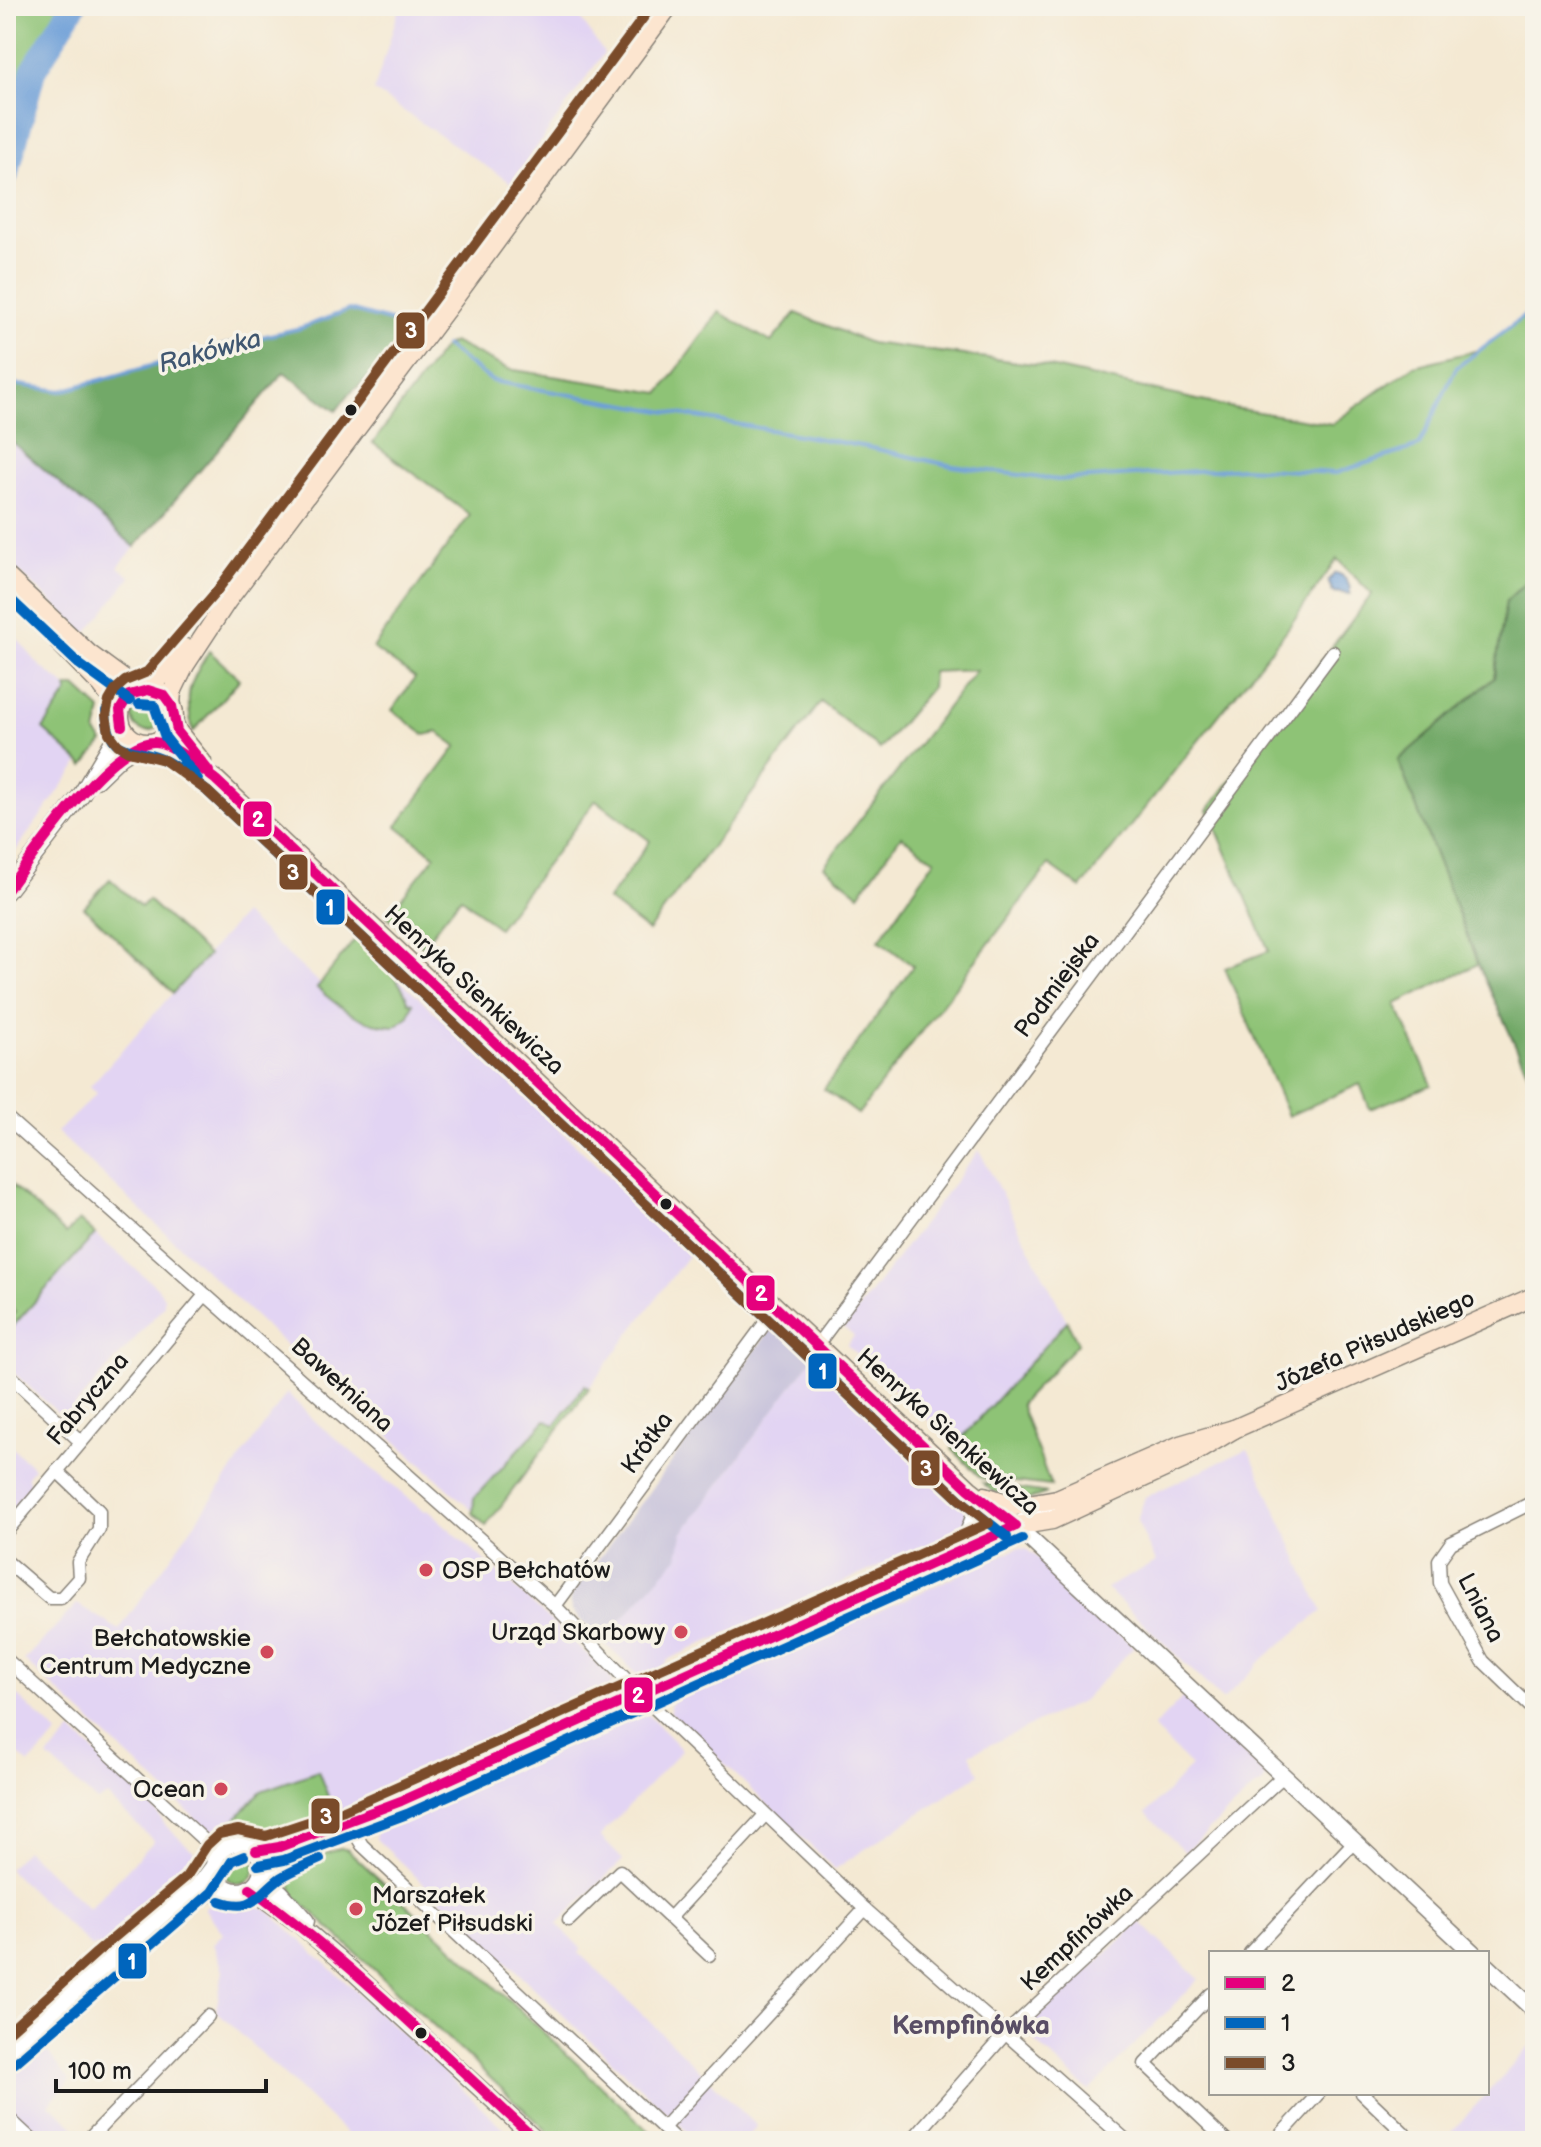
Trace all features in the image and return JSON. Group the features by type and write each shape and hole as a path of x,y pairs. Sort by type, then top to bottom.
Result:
{"main road":[{"path":"6,589 102,686 132,738 148,742 164,736 172,713 172,692 185,665 227,601 669,6"},
{"path":"6,576 89,654 144,689 158,691 172,713"},
{"path":"121,718 129,695 144,689 227,601"},
{"name":"Henryka Sienkiewicza","path":"172,713 178,732 216,780"},
{"name":"Henryka Sienkiewicza","path":"148,742 168,746 216,780 971,1490 1016,1526"},
{"name":"Józefa Piłsudskiego","path":"1016,1526 1052,1520 1184,1459 1234,1429 1535,1296"},
{"name":"Józefa Piłsudskiego","path":"1057,1499 1180,1445 1234,1429"},
{"path":"971,1490 1016,1506 1057,1499"}],"street":[{"name":"Podmiejska","path":"817,1345 1333,652"},
{"path":"81,795 121,718"},
{"path":"6,892 81,795 121,756 148,742"},
{"name":"Bawełniana","path":"6,1117 555,1606 641,1695 865,1909 1127,2141"},
{"name":"Fabryczna","path":"6,1532 205,1295"},
{"name":"Krótka","path":"555,1606 777,1307"},
{"path":"6,1372 81,1442"},
{"path":"6,1561 49,1598 61,1598 79,1578 78,1562 99,1529 99,1511 57,1471"},
{"path":"961,1551 975,1515 971,1490"},
{"name":"Józefa Piłsudskiego","path":"256,1851 279,1847 349,1823 641,1695 1016,1526 1057,1499"},
{"name":"Lniana","path":"1535,1501 1451,1543 1437,1568 1440,1583 1483,1661 1535,1711"},
{"path":"1045,1553 1047,1528 1052,1520"},
{"name":"Henryka Sienkiewicza","path":"1016,1526 1471,1951"},
{"path":"6,1659 216,1860 217,1879 225,1888 237,1892 258,1880 262,1860 256,1851 242,1843 234,1843 216,1860 202,1882 6,2053"},
{"name":"Kempfinówka","path":"911,2141 1005,2034 1283,1776"},
{"path":"670,1918 765,1815"},
{"path":"349,1823 362,1845 677,2141"},
{"name":"Józefa Piłsudskiego","path":"258,1880 349,1823"},
{"path":"1252,1951 1354,1842"},
{"path":"281,1893 285,1869 292,1856"},
{"path":"569,1920 620,1871 709,1955"},
{"path":"258,1880 281,1893 336,1956"},
{"path":"258,1880 537,2141"},
{"path":"121,1952 208,1894 225,1888"},
{"path":"663,2128 865,1909"},
{"path":"1489,1968 1535,2011"},
{"path":"1209,1996 1145,2064 1226,2141"},
{"path":"87,2141 208,2016"},
{"path":"1275,2141 1317,2095"},
{"path":"1364,2095 1404,2133 1396,2141"},
{"path":"6,2116 33,2141"}],"shaded area":[{"path":"400,6 572,6 604,53 511,183 374,91"},
{"path":"6,437 135,547 118,567 131,577 86,634 6,559"},
{"path":"6,625 40,666 67,687 68,692 43,729 79,763 6,864"},
{"path":"243,914 320,984 356,938 690,1253 487,1524 361,1409 303,1361 57,1132 97,1093 90,1086"},
{"path":"979,1150 1067,1321 955,1445 847,1345 854,1336 844,1328"},
{"path":"95,1234 158,1288 164,1297 164,1306 64,1418 6,1366 6,1334"},
{"path":"775,1324 781,1325 814,1356 682,1534 678,1557 602,1641 572,1611 570,1602 573,1593"},
{"path":"814,1356 962,1503 966,1510 966,1522 962,1530 669,1659 658,1673 644,1677 638,1675 602,1641 677,1557 682,1534"},
{"path":"287,1393 318,1424 422,1510 429,1511 500,1574 609,1675 612,1684 606,1691 468,1750 472,1758 277,1839 270,1839 242,1831 222,1834 205,1827 24,1660 77,1604 119,1630"},
{"path":"6,1442 34,1468 27,1476 31,1487 6,1515"},
{"path":"1248,1449 1322,1611 1265,1657 1223,1700 1106,1588 1156,1562 1137,1521 1145,1497"},
{"path":"1018,1548 1026,1549 1039,1559 1134,1647 1081,1702 970,1754 979,1774 835,1869 670,1712 670,1704 679,1697 722,1682"},
{"path":"6,1685 58,1734 29,1764 6,1744"},
{"path":"1185,1695 1267,1775 1263,1783 1185,1852 1146,1814 1191,1766 1153,1728"},
{"path":"636,1711 647,1714 682,1750 600,1836 623,1860 557,1924 582,1949 579,1953 757,2126 743,2141 697,2141 375,1838 377,1830"},
{"path":"72,1731 150,1804 167,1827 200,1857 104,1947 91,1946 8,1869 26,1850 89,1909 154,1841 107,1796 97,1802 48,1757"},
{"path":"218,1902 255,1903 270,1912 518,2141 354,2141 216,2011 223,1970 213,1944 223,1933 204,1908"},
{"path":"1140,1922 1199,1979 1089,2091 1029,2036 1027,2027"},
{"path":"1535,2041 1535,2141 1443,2141 1485,2095 1489,2095 1489,2091"},
{"path":"41,2044 70,2080 49,2104 76,2128 66,2141 6,2141 6,2078"}],"green space":[{"path":"6,6 73,6 33,71 6,174"},
{"path":"1535,308 1535,573 1506,601 1494,678 1398,760 1478,964 1396,1004 1432,1085 1370,1109 1360,1084 1288,1116 1225,968 1269,951 1208,810 1372,594 1337,559 1286,631 1081,888 1049,865 858,1114 824,1089 913,966 879,940 935,860 901,836 859,894 824,866 976,670 932,672 931,688 880,749 821,702 648,931 608,900 650,841 596,800 498,928 461,897 422,946 387,916 435,856 397,826 457,746 438,732 425,735 392,710 415,678 373,648 470,515 373,443 445,346 453,342 508,369 660,393 719,312 771,342 796,313 870,343 1041,365 1233,408 1332,424 1414,366 1479,350"},
{"path":"349,310 411,327 371,376 349,394 336,411 284,372 135,547 6,437 6,383 61,391 301,328"},
{"path":"1535,573 1535,1088 1478,964 1398,760 1494,678 1506,601"},
{"path":"209,651 240,679 193,732 190,690"},
{"path":"67,687 76,687 101,710 96,733 103,742 84,766 43,729 68,692"},
{"path":"147,701 158,705 162,716 158,727 147,731 136,727 132,716 136,705"},
{"path":"110,879 141,907 148,900 208,955 173,993 84,907"},
{"path":"356,938 386,967 409,1002 413,1003 409,1016 395,1026 362,1019 343,1009 317,988"},
{"path":"6,1180 66,1234 79,1220 95,1234 6,1334 6,1321 15,1312 6,1303"},
{"path":"1067,1321 1078,1343 1020,1404 1051,1486 981,1478 952,1449"},
{"path":"585,1385 589,1388 486,1526 473,1513 474,1498 546,1420 555,1425"},
{"path":"983,1483 1047,1493 1027,1500 992,1491"},
{"path":"318,1771 335,1814 277,1839 242,1831 222,1834 261,1791"},
{"path":"341,1848 348,1850 660,2141 558,2141 299,1900 297,1902 291,1882 298,1863"},
{"path":"239,1852 250,1857 255,1868 250,1879 239,1884 228,1879 223,1868 228,1857"}],"water":[{"path":"1335,573 1347,580 1350,594 1333,592 1328,581"}],"waterway":[{"name":"Rakówka","path":"6,174 33,71 73,6"},
{"path":"445,346 492,381 867,447 953,466 1057,480 1243,468 1336,473 1419,446 1456,368 1535,308"},
{"name":"Rakówka","path":"6,383 61,391 301,328 349,310 411,327"}],"transit line":[{"name":"3","path":"6,2034 186,1877 207,1845 219,1834 238,1830 266,1836 344,1810 989,1523 959,1499 207,791 164,760 128,751 118,745 109,733 106,715 116,689 125,681 147,672 216,592 652,6"},
{"name":"1","path":"6,595 79,664 130,701"},
{"name":"2","path":"122,726 120,710 129,695 148,690 164,695 172,706 177,731 209,771"},
{"name":"1","path":"139,704 154,705 165,737 198,779"},
{"name":"1","path":"106,711 108,727 117,744 166,761 207,791 959,1499 1007,1537"},
{"name":"2","path":"6,892 52,829 94,780 116,761 136,747 154,742 178,751 216,780 969,1489 1016,1526"},
{"name":"2","path":"256,1851 279,1847 401,1801 1016,1526"},
{"name":"1","path":"258,1865 284,1860 407,1814 1022,1539"},
{"name":"1","path":"15,2063 212,1892 232,1861 244,1856"},
{"name":"1","path":"220,1901 240,1905 248,1903 285,1875 320,1859"},
{"name":"2","path":"250,1889 362,1979 537,2141"}],"place":[{"name":"OSP Bełchatów","path":"426,1570"},
{"name":"Urząd Skarbowy","path":"681,1632"},
{"name":"Bełchatowskie Centrum Medyczne","path":"267,1652"},
{"name":"Ocean","path":"221,1789"},
{"name":"Marszałek Józef Piłsudski","path":"356,1909"}],"district":[{"name":"Kempfinówka","path":"971,2026"}]}
